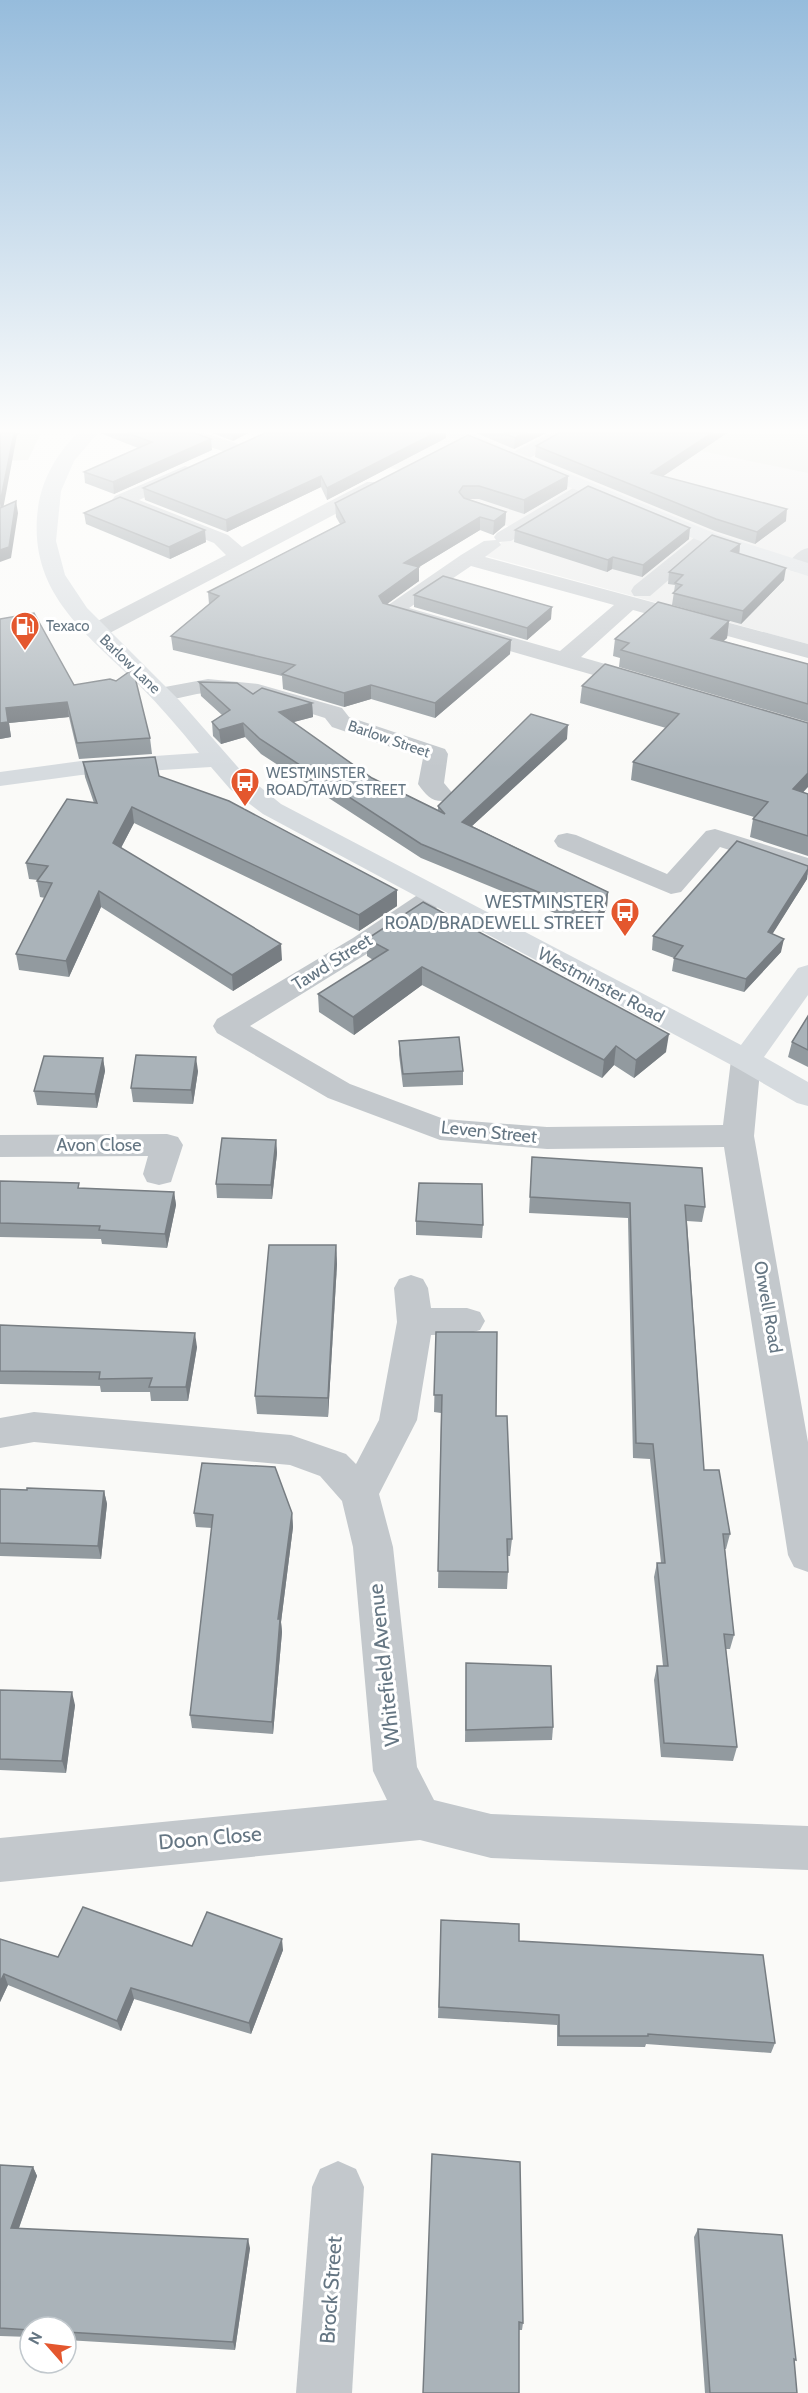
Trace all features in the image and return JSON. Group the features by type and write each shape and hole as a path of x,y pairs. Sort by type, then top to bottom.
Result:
{"main road":[{"name":"Barlow Lane","path":"47,545 48,558 58,584 96,631 162,694 218,759"},
{"path":"735,545 804,563"},
{"path":"0,779 81,768 218,759"},
{"name":"Westminster Road","path":"218,759 230,775 272,809 746,1060 808,1096"},
{"path":"746,1060 808,974"}],"street":[{"path":"227,545 240,556"},
{"path":"96,631 262,545"},
{"path":"491,545 392,610 571,654 664,689"},
{"path":"571,654 697,545"},
{"path":"468,559 635,597 808,651"},
{"name":"Barlow Street","path":"162,694 208,686 258,691 334,713 340,722 436,754 431,784 441,795"},
{"path":"567,841 671,886 715,837 808,867"},
{"name":"Tawd Street","path":"228,1026 363,944 435,896"},
{"name":"Leven Street","path":"228,1026 339,1091 440,1129 547,1138 738,1136"},
{"name":"Orwell Road","path":"746,1060 738,1136 800,1441 808,1555"},
{"name":"Avon Close","path":"0,1146 167,1145 159,1174"},
{"path":"360,1494 398,1420 413,1305 467,1321"},
{"name":"Whitefield Avenue","path":"0,1433 34,1427 291,1450 333,1465 360,1494 373,1547 395,1770 420,1818"},
{"path":"420,1818 491,1836 808,1848"},
{"name":"Doon Close","path":"0,1860 420,1818"},
{"name":"Brock Street","path":"324,2393 338,2187"}],"shaded area":[{"path":"499,545 808,545 808,644 486,556"}],"building":[{"path":"0,545 9,545 9,547 0,550"},
{"path":"301,545 434,545 404,563 419,567 379,596 383,603 511,640 435,703 371,685 344,693 282,674 295,665 171,636 219,596 208,592"},
{"path":"560,545 669,545 643,565 613,557 608,560"},
{"path":"701,545 739,545 731,551 786,568 743,611 673,593 682,585 675,583 683,575 669,572"},
{"path":"443,576 552,607 527,628 414,595"},
{"path":"658,602 729,621 711,638 808,664 808,704 621,650 629,643 615,639"},
{"path":"34,613 74,685 110,679 116,681 133,669 150,738 77,743 67,702 6,708 8,722 0,723 0,619"},
{"path":"605,664 808,723 808,773 793,789 808,794 808,836 753,819 768,802 633,762 679,714 582,686"},
{"path":"199,682 237,683 253,694 262,688 312,703 279,712 372,778 445,814 438,806 531,714 568,725 462,822 608,892 597,916 421,844 260,739 243,723 219,730 212,722 230,710"},
{"path":"155,757 159,776 229,801 397,890 359,915 132,807 113,843 281,944 232,975 99,891 66,961 16,954 52,883 37,881 48,866 26,863 67,799 97,803 83,762"},
{"path":"737,841 808,866 768,932 784,939 746,979 674,958 683,946 653,936"},
{"path":"423,902 669,1034 636,1060 616,1046 604,1060 422,967 353,1017 318,994 388,950 367,939"},
{"path":"808,1016 808,1050 792,1042"},
{"path":"459,1037 463,1071 403,1074 399,1041"},
{"path":"136,1055 196,1057 191,1090 131,1088"},
{"path":"44,1056 103,1058 95,1094 34,1091"},
{"path":"222,1138 276,1140 271,1185 216,1184"},
{"path":"532,1157 702,1168 705,1207 685,1205 704,1470 719,1470 730,1534 723,1534 734,1635 724,1634 737,1747 664,1743 657,1666 668,1666 657,1563 665,1563 653,1444 636,1443 630,1203 530,1197"},
{"path":"0,1181 79,1183 78,1188 174,1192 165,1234 99,1230 100,1226 0,1223"},
{"path":"419,1183 482,1184 483,1225 416,1221"},
{"path":"269,1245 336,1245 328,1398 255,1396"},
{"path":"0,1325 195,1333 186,1387 149,1387 152,1378 99,1379 100,1372 0,1371"},
{"path":"436,1332 497,1332 496,1416 507,1416 512,1539 507,1539 508,1572 438,1571 442,1395 434,1395"},
{"path":"202,1463 275,1467 292,1513 278,1619 280,1619 272,1722 190,1715 213,1515 194,1513"},
{"path":"27,1488 104,1491 98,1546 0,1543 0,1489 27,1490"},
{"path":"466,1663 551,1666 553,1727 466,1730"},
{"path":"0,1690 72,1692 62,1761 0,1759"},
{"path":"83,1907 192,1946 207,1912 282,1939 249,2023 131,1988 117,2021 4,1974 0,1982 0,1939 58,1957"},
{"path":"441,1920 519,1924 519,1941 763,1955 775,2043 648,2034 648,2036 559,2036 559,2015 439,2007"},
{"path":"432,2154 520,2162 523,2323 519,2322 519,2393 423,2393"},
{"path":"0,2165 33,2167 11,2228 248,2239 233,2342 78,2333 78,2315 18,2315 18,2329 0,2328"},
{"path":"698,2229 782,2235 796,2360 794,2359 797,2393 710,2393"}],"place":[{"name":"Texaco","path":"25,652"},
{"name":"WESTMINSTER ROAD/TAWD STREET","path":"245,808"},
{"name":"WESTMINSTER ROAD/BRADEWELL STREET","path":"625,938"}]}
